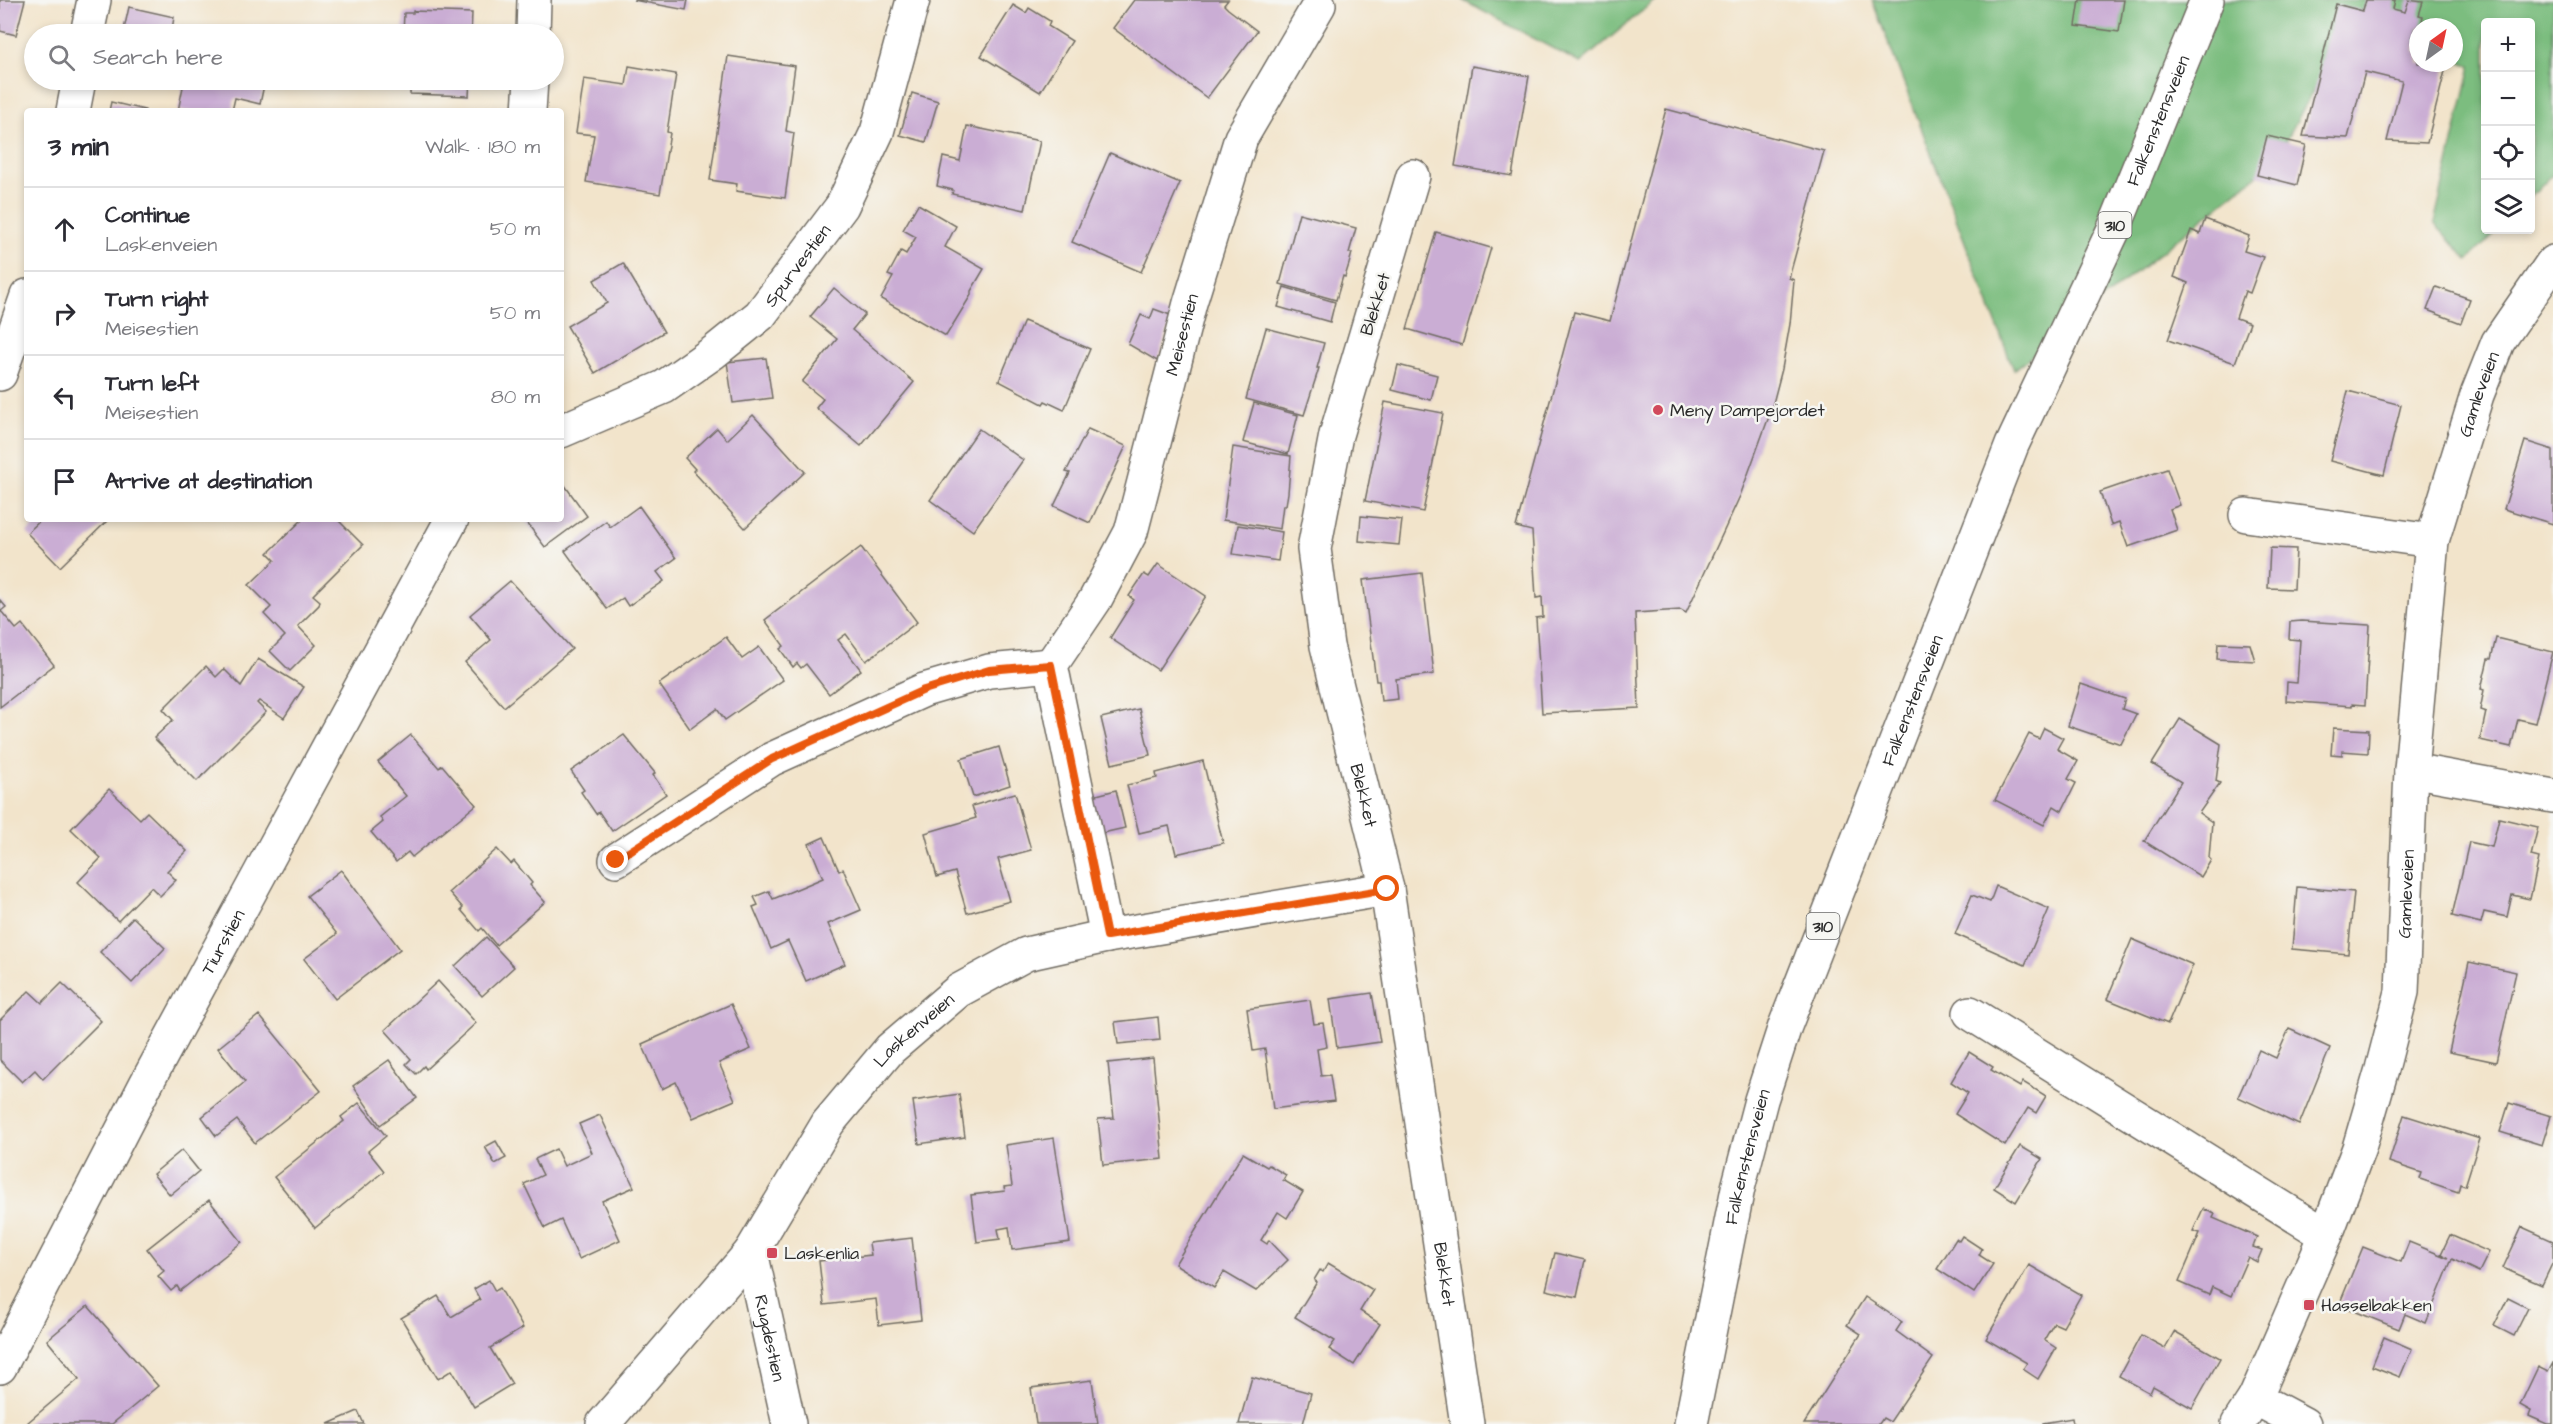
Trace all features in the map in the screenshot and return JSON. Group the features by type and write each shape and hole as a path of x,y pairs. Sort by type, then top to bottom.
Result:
{"street":[{"path":"89,24 94,0"},
{"path":"533,24 534,0"},
{"name":"Spurvestien","path":"564,430 664,387 714,352 760,315 842,206 877,132 913,0"},
{"name":"Falkenstensveien","path":"1690,1424 1738,1188 1761,1100 1785,1026 2012,445 2113,231 2207,0"},
{"name":"Meisestien","path":"1051,665 1095,600 1131,532 1190,303 1241,138 1318,5"},
{"path":"74,108 77,90"},
{"path":"530,108 531,90"},
{"name":"Blekket","path":"1413,176 1336,435 1314,549 1327,646 1387,889 1467,1424"},
{"name":"Gamleveien","path":"2247,1411 2326,1235 2359,1148 2402,992 2411,770 2432,541 2477,395 2499,342 2553,262"},
{"path":"0,374 24,305"},
{"path":"2246,515 2432,541"},
{"name":"Tiurstien","path":"0,1367 152,1073 450,522"},
{"path":"616,860 772,759 924,690 989,670 1051,665 1107,936"},
{"path":"2411,770 2553,796"},
{"name":"Laskenveien","path":"603,1424 751,1252 828,1123 890,1049 958,991 1026,954 1107,936 1387,889"},
{"path":"1970,1013 2326,1235"},
{"name":"Rugdestien","path":"751,1252 789,1424"},
{"path":"2247,1411 2304,1424"}],"green space":[{"path":"1462,0 1655,0 1580,63"},
{"path":"1872,0 2553,0 2553,174 2535,193 2535,18 2481,18 2481,234 2494,234 2468,260 2434,223 2471,66 2463,63 2463,18 2409,18 2409,40 2353,17 2275,161 2014,370"}],"building":[{"path":"0,0 25,0 16,35 0,31"},
{"path":"633,0 688,0 686,10"},
{"path":"1134,0 1228,0 1224,5 1257,31 1207,98 1113,28"},
{"path":"2080,0 2124,0 2119,32 2076,26"},
{"path":"2366,0 2395,0 2393,9 2405,12 2409,0 2423,2 2419,15 2423,18 2409,18 2409,72 2445,72 2427,143 2387,141 2402,81 2365,72 2348,138 2303,136 2336,4 2363,11"},
{"path":"1013,5 1026,13 1029,8 1050,21 1048,26 1072,41 1040,92 981,56"},
{"path":"129,7 174,17 173,24 125,24"},
{"path":"413,11 472,13 471,24 403,24 404,13 413,13"},
{"path":"728,56 795,66 786,131 794,133 785,198 736,191 737,184 710,180"},
{"path":"629,66 676,74 667,132 670,133 660,194 586,182 594,135 576,133 584,79 626,85"},
{"path":"1472,66 1529,76 1512,176 1455,166"},
{"path":"182,90 263,90 260,104 235,98 233,108 179,108"},
{"path":"410,90 469,90 469,96 410,94"},
{"path":"912,93 938,101 926,142 900,135"},
{"path":"111,102 136,108 110,108"},
{"path":"1666,109 1824,151 1789,278 1794,280 1790,324 1782,369 1771,411 1740,496 1686,613 1681,610 1635,613 1639,708 1542,713 1536,618 1543,617 1542,597 1536,598 1532,531 1516,527 1574,312 1610,321"},
{"path":"967,126 1040,141 1025,210 952,194 953,190 937,186 943,157 960,161"},
{"path":"2267,136 2306,145 2297,185 2257,175"},
{"path":"1110,153 1180,183 1141,272 1072,242"},
{"path":"918,204 956,226 945,247 984,269 946,336 881,299 893,277 888,275 901,251 906,254 916,237 903,230"},
{"path":"1299,213 1356,228 1349,253 1352,253 1349,264 1336,300 1280,284"},
{"path":"2205,219 2249,236 2244,251 2263,257 2250,293 2245,291 2236,318 2250,323 2235,363 2168,340 2188,283 2174,277 2191,230 2200,234"},
{"path":"1436,232 1491,248 1462,345 1407,329"},
{"path":"623,263 664,332 595,373 567,326 607,303 594,280"},
{"path":"1284,287 1335,302 1330,322 1278,307"},
{"path":"2436,287 2470,299 2461,323 2427,310"},
{"path":"834,288 865,314 852,330 914,382 861,446 816,408 823,399 802,382 837,339 810,317"},
{"path":"1154,309 1173,316 1157,361 1128,344 1141,315 1150,319"},
{"path":"1024,321 1090,349 1064,410 1045,401 1043,404 999,381"},
{"path":"1266,328 1324,343 1317,368 1319,368 1304,415 1246,399"},
{"path":"766,358 772,398 733,403 727,362"},
{"path":"1398,365 1437,375 1431,400 1392,390"},
{"path":"2348,391 2401,405 2384,475 2330,461"},
{"path":"1385,402 1443,413 1423,512 1365,501"},
{"path":"1254,403 1298,415 1288,454 1243,442"},
{"path":"753,415 805,472 745,528 693,471 695,469 685,458 717,428 727,440"},
{"path":"979,429 1023,460 973,531 930,500"},
{"path":"1088,429 1126,446 1090,523 1054,506 1070,473 1066,472"},
{"path":"2525,441 2553,450 2553,524 2504,509"},
{"path":"1233,447 1291,456 1288,493 1286,505 1283,505 1280,529 1223,520"},
{"path":"2167,469 2180,505 2170,509 2177,530 2128,547 2119,522 2111,525 2100,492"},
{"path":"564,484 587,516 545,547 526,522 564,522"},
{"path":"639,506 676,558 657,572 664,581 628,606 623,598 607,609 565,551 606,521 610,527"},
{"path":"1361,516 1402,520 1399,545 1359,541"},
{"path":"39,522 106,522 60,567 27,533"},
{"path":"300,522 340,522 363,545 313,595 320,601 319,605 298,626 316,645 290,671 270,651 285,636 264,614 271,607 249,585 275,560 268,553"},
{"path":"1238,525 1282,532 1278,561 1233,554"},
{"path":"861,547 917,622 866,661 846,634 838,640 861,670 829,694 806,664 801,668 797,663 793,667 780,649 784,646 765,620"},
{"path":"2270,548 2296,549 2294,589 2268,588"},
{"path":"1158,564 1206,596 1158,670 1110,638 1134,600 1129,596 1144,574 1149,577"},
{"path":"1422,573 1434,674 1396,679 1398,699 1381,701 1379,681 1376,681 1363,580"},
{"path":"510,581 572,649 504,707 465,662 491,640 470,615"},
{"path":"0,600 6,607 1,611 16,629 22,624 54,665 0,707"},
{"path":"2290,622 2370,625 2365,705 2286,701 2287,682 2297,683 2300,640 2289,639"},
{"path":"726,637 742,659 759,647 783,680 725,720 717,709 690,729 659,684"},
{"path":"2496,638 2553,652 2535,723 2518,719 2511,747 2480,740 2486,712 2480,710 2484,690 2481,689"},
{"path":"2218,643 2250,644 2255,661 2217,659"},
{"path":"258,659 304,687 284,718 259,701 257,703 266,712 197,781 154,738 173,720 163,709 206,666 216,677 224,669 241,686"},
{"path":"2081,684 2125,699 2122,709 2136,714 2121,744 2068,726"},
{"path":"1139,709 1150,755 1112,764 1101,718"},
{"path":"2180,719 2221,744 2216,781 2220,783 2199,813 2212,822 2209,858 2211,860 2201,877 2144,841 2181,782 2152,764"},
{"path":"2044,728 2063,738 2057,749 2078,761 2068,779 2076,783 2062,811 2054,806 2044,825 1995,800 2029,734 2039,739"},
{"path":"2333,728 2369,730 2368,753 2342,751 2342,755 2331,754"},
{"path":"411,735 439,768 442,765 476,805 412,857 408,852 396,862 371,832 383,822 380,817 406,796 378,762"},
{"path":"624,735 655,773 653,775 666,794 612,831 599,812 596,814 581,792 584,790 571,771"},
{"path":"999,747 1010,785 973,797 961,759"},
{"path":"1203,761 1223,843 1176,854 1169,826 1139,833 1127,785 1157,778 1156,773"},
{"path":"109,789 140,819 147,812 187,851 167,871 176,880 160,896 151,887 118,921 78,882 101,858 71,829"},
{"path":"1116,790 1125,828 1098,834 1089,797"},
{"path":"1015,793 1031,850 998,859 1010,901 967,913 955,872 937,877 925,833 976,818 972,806"},
{"path":"2499,818 2538,827 2531,856 2539,858 2530,899 2512,895 2507,917 2484,912 2481,923 2452,916 2469,842 2492,847"},
{"path":"824,837 839,871 843,869 861,910 828,924 845,964 806,981 788,941 771,949 753,907 758,905 754,897 769,891 773,899 823,878 809,844"},
{"path":"497,849 511,864 514,861 545,902 496,945 482,928 479,931 449,892"},
{"path":"341,870 400,949 335,999 304,959 337,934 307,896"},
{"path":"1996,886 2049,909 2025,965 1955,934 1972,895 1990,902"},
{"path":"2297,887 2354,892 2348,954 2292,949"},
{"path":"133,917 165,948 132,983 100,952"},
{"path":"486,937 514,967 482,996 455,966"},
{"path":"2132,939 2193,965 2168,1024 2107,999"},
{"path":"2469,962 2516,972 2496,1062 2449,1052"},
{"path":"438,981 476,1023 426,1069 424,1066 416,1074 406,1064 411,1059 385,1030"},
{"path":"62,983 101,1021 43,1079 35,1070 22,1082 0,1060 0,1020 29,991 42,1003"},
{"path":"1372,993 1380,1042 1337,1048 1330,999"},
{"path":"1310,1000 1314,1024 1323,1023 1327,1047 1317,1049 1321,1076 1330,1075 1334,1101 1273,1109 1265,1049 1253,1051 1247,1009"},
{"path":"731,1004 751,1049 719,1063 735,1100 693,1118 676,1082 662,1089 642,1044"},
{"path":"259,1015 321,1091 255,1143 237,1120 216,1136 202,1117 245,1082 218,1048"},
{"path":"1158,1017 1160,1040 1118,1044 1115,1022"},
{"path":"2289,1029 2330,1048 2299,1125 2238,1097 2259,1050 2276,1058"},
{"path":"1969,1052 1993,1067 1991,1070 2020,1087 2023,1082 2046,1096 2036,1113 2028,1108 2005,1146 1955,1114 1968,1093 1951,1082"},
{"path":"1153,1058 1163,1159 1103,1165 1098,1119 1114,1118 1108,1063"},
{"path":"389,1060 417,1098 380,1125 353,1086"},
{"path":"959,1094 965,1137 919,1144 913,1101"},
{"path":"359,1103 386,1136 368,1151 384,1171 315,1228 274,1177 344,1121 341,1117"},
{"path":"2509,1103 2551,1116 2542,1145 2500,1132"},
{"path":"600,1115 634,1187 602,1201 620,1240 579,1259 561,1220 545,1228 524,1184 543,1175 535,1159 556,1149 564,1166 592,1153 579,1124"},
{"path":"2404,1115 2480,1139 2465,1186 2460,1184 2458,1192 2420,1179 2422,1173 2389,1162"},
{"path":"1054,1138 1070,1242 1012,1250 1009,1227 998,1229 1000,1239 977,1242 971,1195 1005,1191 1004,1187 1012,1186 1006,1145"},
{"path":"496,1141 506,1158 495,1164 485,1147"},
{"path":"2020,1146 2042,1159 2016,1202 1994,1188"},
{"path":"182,1150 199,1171 170,1195 153,1174"},
{"path":"1243,1153 1286,1175 1283,1180 1303,1192 1287,1218 1278,1212 1261,1240 1267,1244 1269,1240 1288,1260 1256,1291 1224,1272 1214,1288 1175,1264"},
{"path":"209,1200 242,1242 180,1291 177,1286 171,1291 158,1276 164,1271 147,1249"},
{"path":"2203,1209 2215,1214 2213,1218 2257,1237 2253,1247 2262,1250 2257,1262 2248,1257 2231,1296 2212,1287 2209,1295 2179,1282 2200,1233 2193,1231"},
{"path":"2522,1227 2553,1241 2553,1262 2542,1285 2503,1268"},
{"path":"2450,1235 2489,1252 2479,1272 2452,1259 2426,1323 2405,1314 2399,1329 2339,1305 2363,1247 2401,1262 2409,1242 2448,1258 2441,1254"},
{"path":"1962,1236 1982,1249 1979,1255 1993,1264 1974,1293 1937,1269 1956,1239 1959,1241"},
{"path":"912,1238 921,1320 879,1325 876,1299 824,1305 819,1261 871,1255 869,1243"},
{"path":"1555,1253 1585,1260 1577,1297 1546,1290"},
{"path":"1328,1263 1373,1290 1360,1311 1380,1324 1354,1365 1329,1349 1335,1341 1295,1317 1317,1282 1314,1280 1320,1270 1323,1272"},
{"path":"2029,1265 2081,1295 2063,1327 2054,1323 2044,1340 2056,1348 2038,1379 2023,1369 2027,1363 1986,1339"},
{"path":"489,1280 495,1291 500,1288 523,1328 490,1348 512,1384 474,1407 452,1370 438,1379 401,1318 438,1296 451,1317 480,1300 474,1289"},
{"path":"1865,1297 1902,1322 1896,1331 1933,1358 1890,1422 1883,1418 1879,1424 1804,1424 1861,1334 1847,1325"},
{"path":"2508,1298 2528,1308 2514,1336 2494,1326"},
{"path":"88,1306 158,1386 112,1424 28,1424 79,1379 47,1340"},
{"path":"2174,1332 2220,1358 2192,1408 2153,1386 2150,1393 2119,1376 2141,1335 2165,1348"},
{"path":"2384,1337 2412,1349 2400,1377 2372,1366"},
{"path":"2553,1363 2553,1424 2547,1424 2529,1416 2531,1411 2520,1405 2538,1367 2548,1372"},
{"path":"1252,1377 1311,1393 1303,1424 1239,1424"},
{"path":"1092,1380 1098,1424 1036,1424 1031,1388"},
{"path":"358,1411 364,1424 328,1424"},
{"path":"2072,1418 2073,1424 2043,1424 2043,1423"}],"place":[{"name":"Meny Dampejordet","path":"1658,410"},
{"name":"Laskenlia","path":"772,1253"},
{"name":"Hasselbakken","path":"2309,1305"}],"route":[{"path":"616,860 772,759 924,690 989,670 1051,665 1107,936 1387,889"}]}
